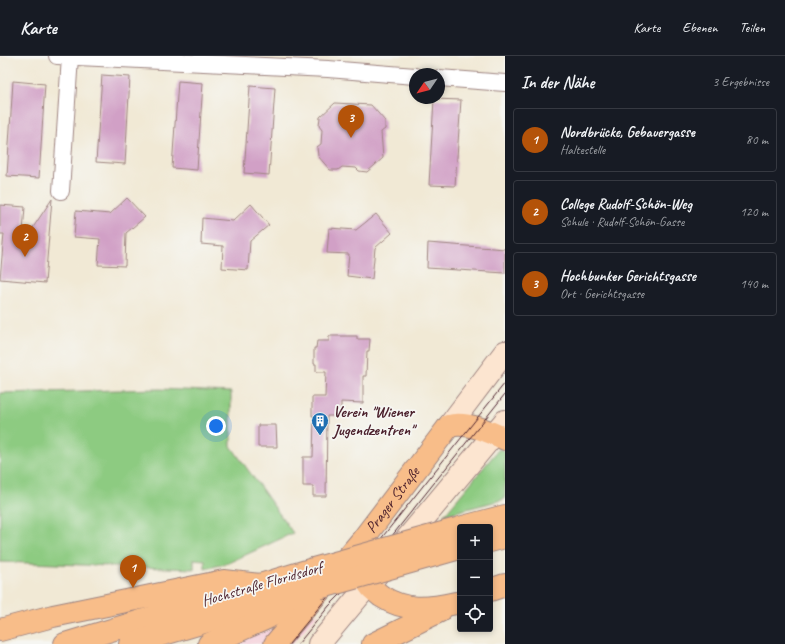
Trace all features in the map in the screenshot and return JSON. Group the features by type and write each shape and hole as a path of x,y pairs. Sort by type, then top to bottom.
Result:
{"main road":[{"name":"Prager Straße","path":"275,644 360,544 505,352"},
{"path":"449,426 460,424 501,431"},
{"name":"Prager Straße","path":"319,644 501,431"},
{"path":"474,524 505,516"},
{"name":"Hochstraße Floridsdorf","path":"65,644 261,585 457,529"},
{"path":"493,540 505,537"},
{"path":"360,544 364,577 372,589 398,606 418,609 431,608 457,602"},
{"name":"Hochstraße Floridsdorf","path":"130,644 457,549"},
{"path":"0,630 53,616 224,581 261,585"},
{"path":"493,589 505,585"},
{"path":"209,644 267,618 319,588"},
{"path":"373,644 457,602"}],"street":[{"path":"61,190 63,56 326,62 409,75"},
{"path":"445,78 505,83"}],"shaded area":[{"path":"319,613 292,644 234,644 256,634"}],"green space":[{"path":"159,389 231,392 231,446 293,533 228,563 205,569 205,560 194,559 194,569 0,562 0,393"},
{"path":"499,449 505,451 505,499 444,515"}],"building":[{"path":"102,75 130,77 125,164 96,162"},
{"path":"13,81 45,84 39,178 7,176"},
{"path":"178,81 203,83 197,170 172,168"},
{"path":"250,86 275,88 269,175 244,173"},
{"path":"445,99 461,100 455,186 429,185 434,104 445,104"},
{"path":"335,103 371,105 385,121 385,129 381,132 383,158 367,172 359,171 356,168 342,167 338,170 330,170 318,156 317,147 321,144 322,130 319,126 320,117"},
{"path":"127,198 145,217 126,233 125,266 98,265 100,239 74,237 76,211 110,214"},
{"path":"52,199 45,283 0,279 4,234 0,234 0,205 25,207 22,244"},
{"path":"251,204 269,225 250,241 248,270 222,268 223,246 201,244 202,218 233,221"},
{"path":"376,214 392,233 375,248 372,279 347,276 349,254 327,253 329,228 356,230"},
{"path":"428,243 505,249 505,273 427,268"},
{"name":"Verein \"Wiener Jugendzentren\"","path":"329,336 357,336 357,339 370,339 369,351 367,351 366,376 363,376 363,403 341,402 341,416 327,416 326,496 313,496 313,486 303,486 303,457 313,457 314,416 312,416 312,397 325,397 326,372 316,372 316,364 314,364 314,348 316,348 317,341 329,341"},
{"path":"258,425 276,425 277,447 258,447"}],"tram line":[{"path":"289,644 325,600 368,555 505,383"},
{"path":"298,644 329,606 364,571 505,394"}],"place":[{"name":"Hochbunker Gerichtsgasse","path":"351,138"},
{"name":"College Rudolf-Schön-Weg","path":"25,257"},
{"name":"Verein \"Wiener Jugendzentren\"","path":"320,436"},
{"name":"Nordbrücke, Gebauergasse","path":"133,588"}]}
